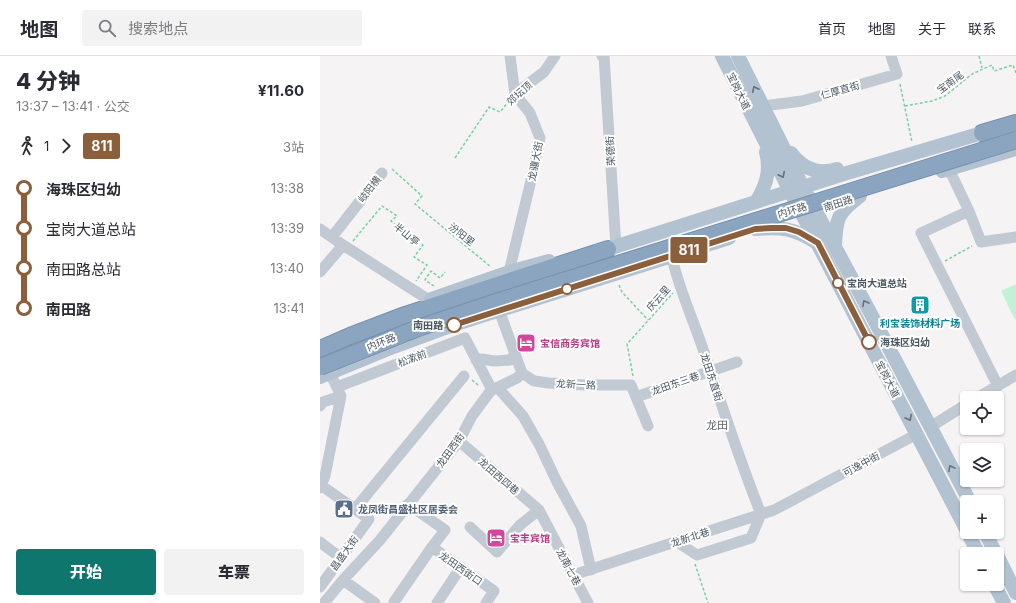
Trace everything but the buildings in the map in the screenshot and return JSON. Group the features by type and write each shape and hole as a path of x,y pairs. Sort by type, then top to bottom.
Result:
{"highway":[{"path":"982,133 1016,123"},
{"name":"内环路","path":"320,359 382,332 466,303 1016,133"},
{"name":"内环路","path":"323,372 393,337 449,317 1016,140"},
{"path":"320,349 376,325 612,248"}],"main road":[{"name":"宝岗大道","path":"722,56 761,134 809,212 835,247 966,495"},
{"name":"宝岗大道","path":"738,56 779,137 799,194"},
{"path":"779,137 796,159 808,168 824,172 1016,115"},
{"path":"320,344 363,325 505,273 564,257 612,248 675,239 696,232 735,208 756,202 799,194 885,162 982,133"},
{"name":"南田路","path":"715,220 799,194 852,184 1016,133"},
{"path":"756,202 764,188 768,174 767,154 761,134"},
{"name":"南田路","path":"323,372 432,332 499,310 860,196 1016,149"},
{"path":"845,166 885,162"},
{"path":"852,184 885,162"},
{"path":"835,247 836,227 841,212 860,196"},
{"name":"宝岗大道","path":"809,212 818,243 960,518"},
{"path":"320,359 426,317 715,220"},
{"path":"755,229 786,228 799,232 818,243"},
{"path":"1004,569 1016,593"},
{"path":"998,591 1004,603"}],"street":[{"path":"510,56 515,94"},
{"name":"郊坛顶","path":"515,94 544,72 555,56"},
{"name":"荣德街","path":"603,56 612,248"},
{"path":"891,56 897,74"},
{"name":"仁厚直街","path":"763,106 802,101 897,74"},
{"name":"龙骧大街","path":"505,273 533,172 540,138 530,113 515,94"},
{"path":"949,169 969,211 981,242 1016,237"},
{"name":"岐阳横","path":"332,237 382,172"},
{"path":"969,211 921,233 998,386"},
{"path":"320,229 430,300"},
{"path":"320,272 348,247"},
{"name":"龙田东直街","path":"673,262 679,285 747,481 760,514"},
{"path":"499,310 521,371"},
{"path":"426,317 432,332"},
{"path":"382,334 388,349"},
{"name":"松漱前","path":"339,391 465,338 476,360 495,389 523,416 540,446 557,482 581,526 591,570"},
{"path":"476,360 510,360 515,354"},
{"name":"龙田东三巷","path":"636,397 737,362"},
{"name":"龙新一路","path":"521,371 534,381 549,383 631,385"},
{"name":"龙田西街","path":"343,580 380,540 459,441 472,416 495,389 517,378 521,371"},
{"path":"323,372 339,391 325,476 321,487 355,509 464,376"},
{"path":"989,391 1016,375"},
{"path":"631,385 648,426"},
{"path":"320,406 323,402 339,391"},
{"path":"930,427 960,408"},
{"name":"可逸中街","path":"805,494 917,434"},
{"name":"龙田西四巷","path":"459,441 539,510"},
{"name":"龙新北巷","path":"573,575 774,510 805,494"},
{"name":"龙田西街口","path":"408,504 445,530 432,548 494,591 486,603"},
{"name":"昌盛大街","path":"320,587 368,519 355,509"},
{"path":"470,527 497,552 520,525 539,510"},
{"name":"龙南七巷","path":"539,510 588,603"},
{"path":"676,542 697,555 751,538 760,514"},
{"path":"320,542 341,558"},
{"path":"394,602 432,548"},
{"path":"437,603 461,567"},
{"path":"324,603 343,580 375,603"}],"path":[{"path":"979,56 982,68 992,65 994,71 1013,65 1016,73"},
{"name":"宝南尾","path":"905,106 932,101 945,96 972,74 982,68"},
{"path":"897,74 913,146"},
{"name":"郊坛顶","path":"455,158 489,107 500,112 515,94"},
{"name":"岐阳横","path":"382,172 388,166 422,196 415,204"},
{"name":"汾阳里","path":"415,204 505,273"},
{"name":"半山亭","path":"348,247 382,206 397,216 391,221 423,245 414,257 427,265 412,288"},
{"path":"936,265 981,242"},
{"path":"445,272 440,278 431,271 425,280 445,294"},
{"name":"庆云里","path":"616,273 622,292 648,320"},
{"name":"庆云里","path":"631,385 634,374 627,344 679,285"},
{"path":"690,551 708,603"}],"green space":[{"path":"1016,284 1016,320 1001,291"}],"bus line":[{"name":"811","path":"454,325 755,229 786,228 799,232 818,243 869,342"}],"place":[{"name":"宝岗大道总站","path":"838,283"},
{"name":"利宝装饰材料广场","path":"920,305"},
{"name":"南田路","path":"454,325"},
{"name":"海珠区妇幼","path":"869,342"},
{"name":"宝信商务宾馆","path":"526,343"},
{"name":"龙凤街昌盛社区居委会","path":"344,509"},
{"name":"宝丰宾馆","path":"496,538"}],"district":[{"name":"龙田","path":"717,425"}]}
